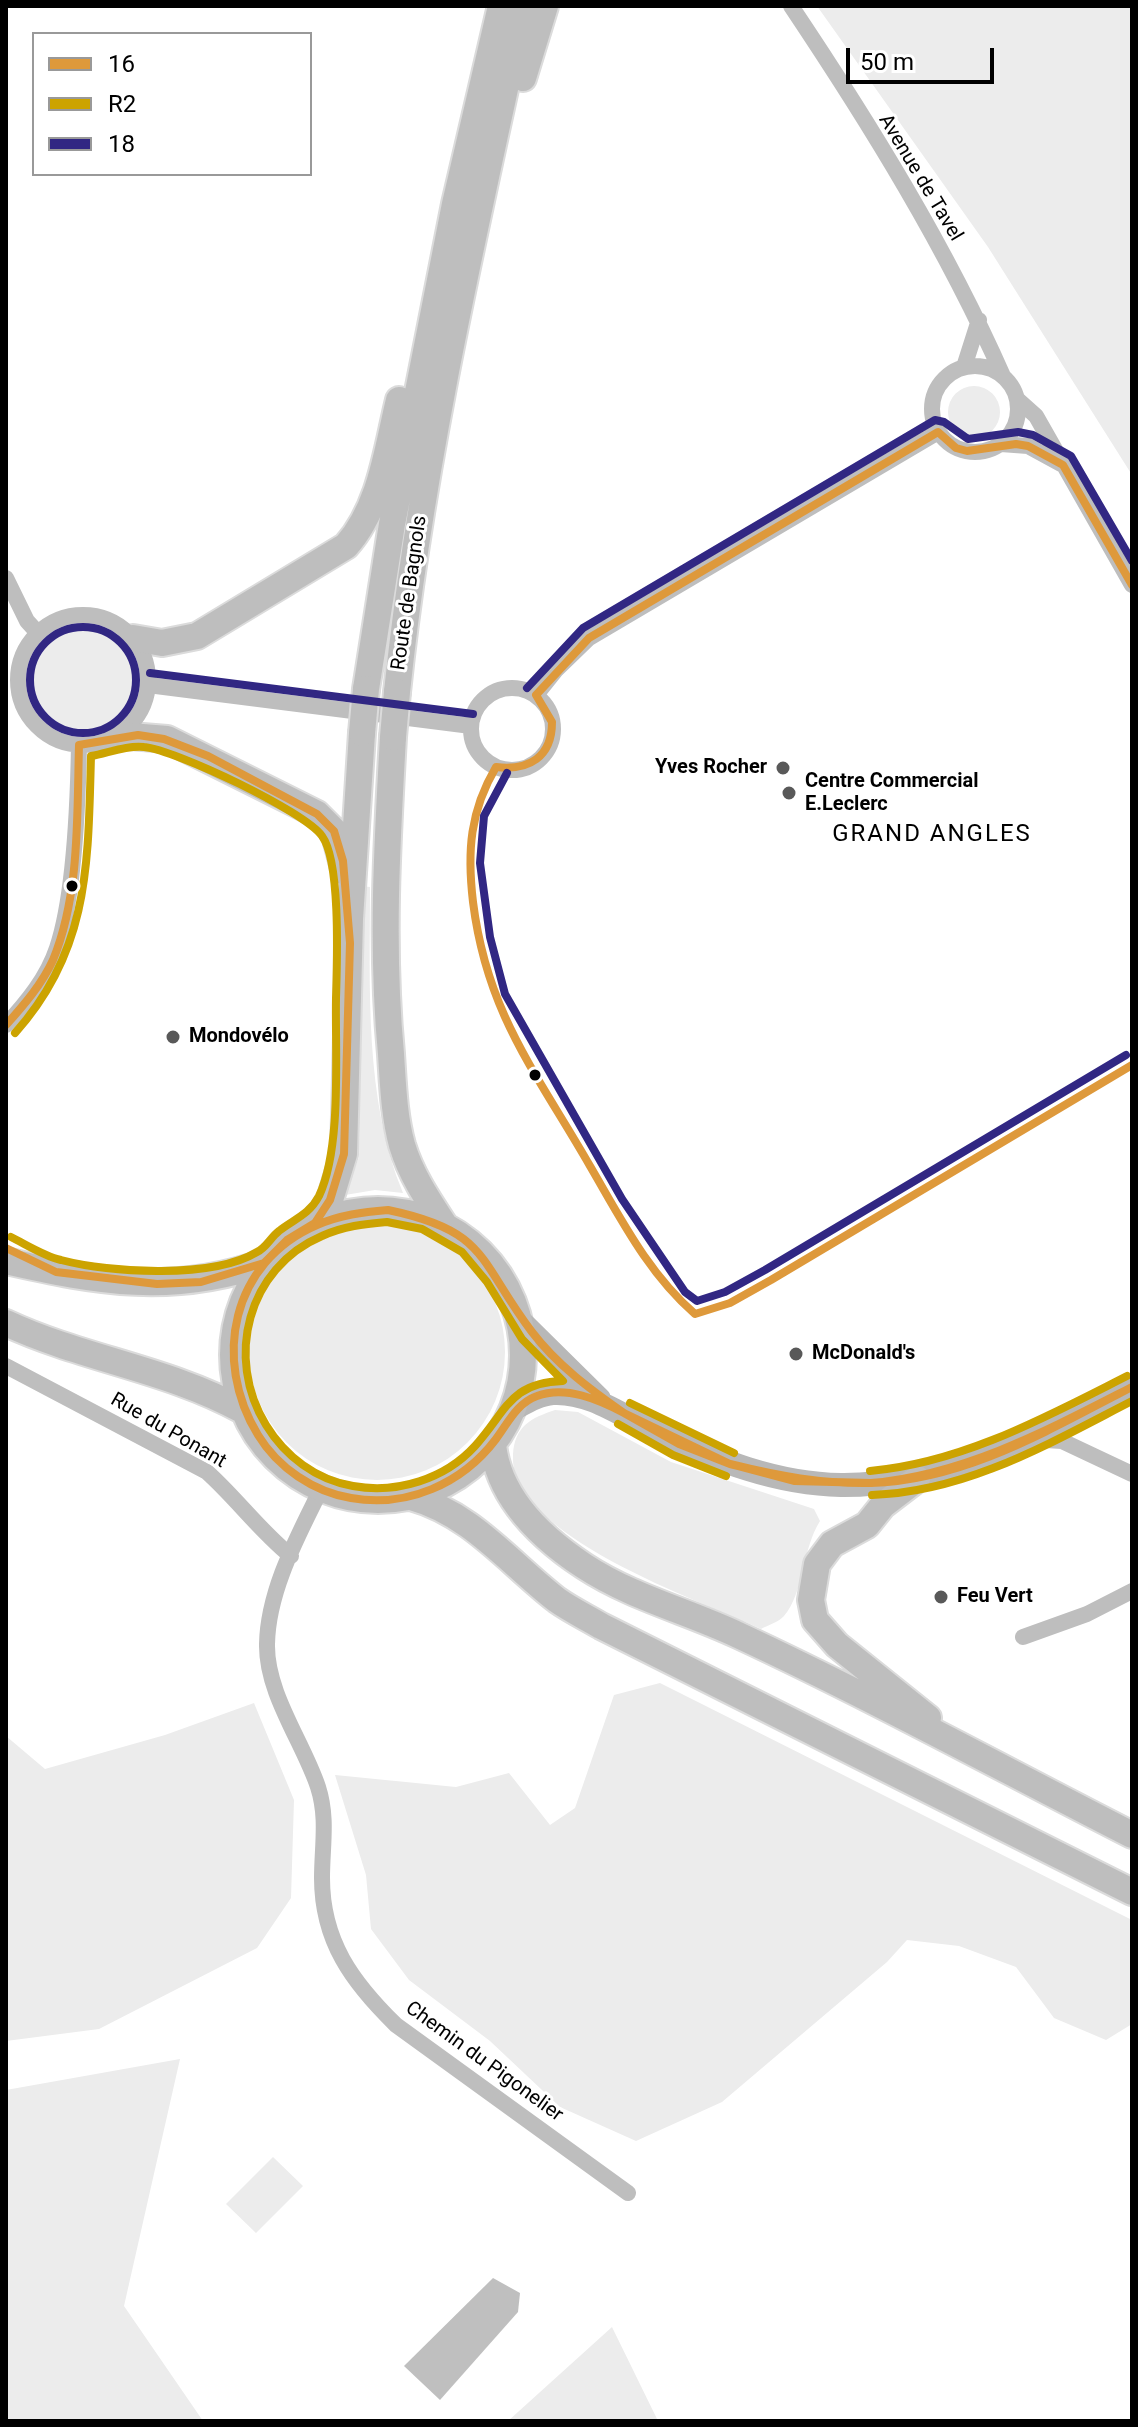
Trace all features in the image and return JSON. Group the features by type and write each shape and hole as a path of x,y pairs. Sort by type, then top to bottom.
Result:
{"main road":[{"name":"Route de Bagnols","path":"315,1223 330,1200 344,1154 350,919 366,689 392,524 455,204 501,6"},
{"name":"Route de Bagnols","path":"445,1226 421,1190 402,1145 395,1101 385,961 393,737 422,502 473,233 523,6"},
{"path":"473,233 545,6"},
{"path":"133,638 162,643 197,636 308,572 358,534 377,490 455,204"},
{"path":"118,735 167,739 317,814 334,831 343,861 350,919"},
{"path":"367,1209 420,1215 445,1226 466,1239 500,1276 520,1321 524,1350 522,1380 513,1409 493,1445 456,1478 411,1497 381,1500 350,1498 321,1489 288,1470 261,1443 242,1410 233,1372 233,1333 244,1296 264,1263 287,1240 315,1223 367,1209"},
{"path":"6,1261 56,1272 157,1284 201,1282 264,1263"},
{"path":"520,1321 574,1378 607,1406 657,1433 741,1469 799,1481 839,1485 917,1479 983,1459 1132,1387"},
{"path":"6,1323 80,1353 183,1382 242,1410"},
{"path":"513,1409 550,1393 607,1406"},
{"path":"493,1445 502,1485 520,1510 584,1566 622,1588 739,1635 1132,1835"},
{"path":"917,1479 883,1505 867,1525 832,1544 817,1564 811,1600 815,1620 837,1645 975,1755"},
{"path":"411,1497 440,1505 470,1523 560,1602 601,1626 1132,1892"}],"street":[{"name":"Avenue de Tavel","path":"791,6 892,167 979,320 1003,376"},
{"path":"964,367 979,320"},
{"path":"1063,465 1028,446 1001,444 979,452 956,448 938,432 932,406 935,393 952,373 964,367 991,369 1003,376 1017,399 1036,416 1132,585"},
{"path":"1001,444 1016,424 1017,399"},
{"path":"536,695 589,638 938,432"},
{"path":"6,578 27,621 37,632"},
{"path":"87,614 104,617 133,638 146,660 148,685 144,705 133,722 118,735 93,745 61,741 44,732 21,702 17,684 19,665 37,632 69,615 87,614"},
{"path":"148,685 471,726"},
{"path":"523,689 545,703 554,726 549,749 532,766 508,771 482,757 473,743 471,726 482,700 494,692 523,689"},
{"path":"6,1025 41,981 57,948 69,886 79,745"},
{"path":"6,1248 56,1272"},
{"name":"Rue du Ponant","path":"6,1366 207,1472 233,1495 268,1538 291,1556"},
{"path":"1029,1439 1062,1441 1132,1474"},
{"name":"Chemin du Pigonelier","path":"321,1489 291,1556 270,1614 267,1646 274,1680 318,1788 325,1821 322,1877 324,1920 340,1956 370,2000 396,2025 628,2193"},
{"path":"1023,1637 1087,1614 1132,1591"}],"shaded area":[{"path":"817,6 1132,6 1132,475 988,247"},
{"path":"974,386 992,394 1000,412 992,430 974,438 956,430 948,412 956,394"},
{"path":"83,623 104,627 122,639 134,657 138,678 134,699 122,717 104,729 83,733 62,729 44,717 32,699 28,678 32,657 44,639 62,627"},
{"path":"362,886 370,887 370,1003 375,1081 390,1157 403,1193 375,1190 345,1195 359,1157"},
{"path":"377,1224 414,1229 437,1239 468,1261 490,1292 500,1315 505,1352 500,1389 490,1412 468,1443 437,1465 414,1475 377,1480 340,1475 317,1465 286,1443 264,1412 254,1389 249,1352 254,1315 264,1292 286,1261 317,1239 340,1229"},
{"path":"555,1410 578,1412 671,1462 814,1509 820,1521 810,1544 796,1595 784,1616 761,1629 612,1561 573,1538 540,1512 519,1484 514,1444 526,1424"},
{"path":"660,1683 1132,1920 1132,2024 1106,2040 1054,2018 1016,1967 959,1946 907,1940 887,1962 722,2102 636,2141 560,2107 490,2041 409,1980 371,1929 366,1875 335,1775 456,1787 509,1773 550,1825 575,1808 614,1695"},
{"path":"254,1703 294,1800 291,1898 257,1948 99,2029 6,2041 6,1736 45,1769 165,1735"},
{"path":"180,2059 124,2306 203,2421 6,2421 6,2090"},
{"path":"273,2157 303,2186 256,2233 226,2204"},
{"path":"493,2278 520,2293 518,2312 440,2400 404,2366"},
{"path":"612,2327 658,2421 508,2421"}],"transit line":[{"name":"18","path":"527,688 583,628 935,420 944,422 968,439 1018,432 1033,435 1071,456 1132,561"},
{"name":"16","path":"1132,585 1063,465 1028,446 1016,444 967,451 956,448 938,432 589,638 536,695 552,722 543,753 519,767 496,767 487,783 472,832 470,866 480,942 490,977 516,1041 636,1244 663,1281 695,1314 730,1303 771,1280 1132,1065"},
{"name":"18","path":"83,627 103,631 121,642 132,660 136,680 132,700 121,718 103,729 83,733 63,729 45,718 34,700 30,680 34,660 45,642 63,631 83,627"},
{"name":"18","path":"150,673 473,714"},
{"name":"16","path":"6,1025 44,977 62,935 73,882 79,745 138,735 164,739 208,756 317,814 334,831 343,861 350,943 344,1154 330,1200 315,1223 287,1240 264,1263 201,1282 157,1284 56,1272 6,1248"},
{"name":"R2","path":"11,1237 48,1256 82,1264 133,1270 188,1270 238,1261 257,1252 315,1202 326,1176 331,1152 336,1099 335,889 328,849 322,836 291,812 238,783 160,751 131,747 91,756 85,868 71,937 58,970 40,1002 15,1033"},
{"name":"18","path":"507,773 484,816 480,863 490,937 505,994 622,1199 685,1292 697,1301 725,1292 765,1270 1126,1055"},
{"name":"16","path":"388,1210 421,1218 464,1239 478,1252 514,1307 552,1355 624,1413 571,1393 537,1396 518,1408 496,1439 467,1469 413,1496 372,1500 337,1495 311,1484 286,1468 258,1435 244,1406 236,1376 234,1345 238,1316 248,1288 265,1263 288,1242 317,1225 352,1214 388,1210"},
{"name":"R2","path":"387,1222 422,1229 462,1252 487,1282 522,1339 563,1381 545,1383 520,1393 463,1458 435,1475 403,1486 370,1488 326,1478 303,1465 282,1447 266,1425 254,1399 247,1372 246,1344 250,1317 261,1292 276,1270 296,1251 338,1230 387,1222"},
{"name":"R2","path":"870,1471 938,1459 1003,1436 1127,1376"},
{"name":"16","path":"1132,1387 1038,1435 974,1462 940,1473 906,1480 871,1483 940,1471 1006,1448 1132,1387"},
{"name":"R2","path":"872,1495 907,1492 974,1475 1007,1463 1132,1401"},
{"name":"R2","path":"630,1403 734,1453"},
{"name":"16","path":"624,1413 730,1464"},
{"name":"16","path":"624,1413 679,1444 730,1464"},
{"name":"R2","path":"618,1424 673,1455 726,1476"},
{"name":"16","path":"730,1464 800,1478 871,1483"},
{"name":"16","path":"730,1464 794,1481 871,1483"}],"place":[{"name":"Yves Rocher","path":"783,768"},
{"name":"Centre Commercial E.Leclerc","path":"789,793"},
{"name":"Mondovélo","path":"173,1037"},
{"name":"McDonald's","path":"796,1354"},
{"name":"Feu Vert","path":"941,1597"}],"district":[{"name":"GRAND ANGLES","path":"932,835"}]}
